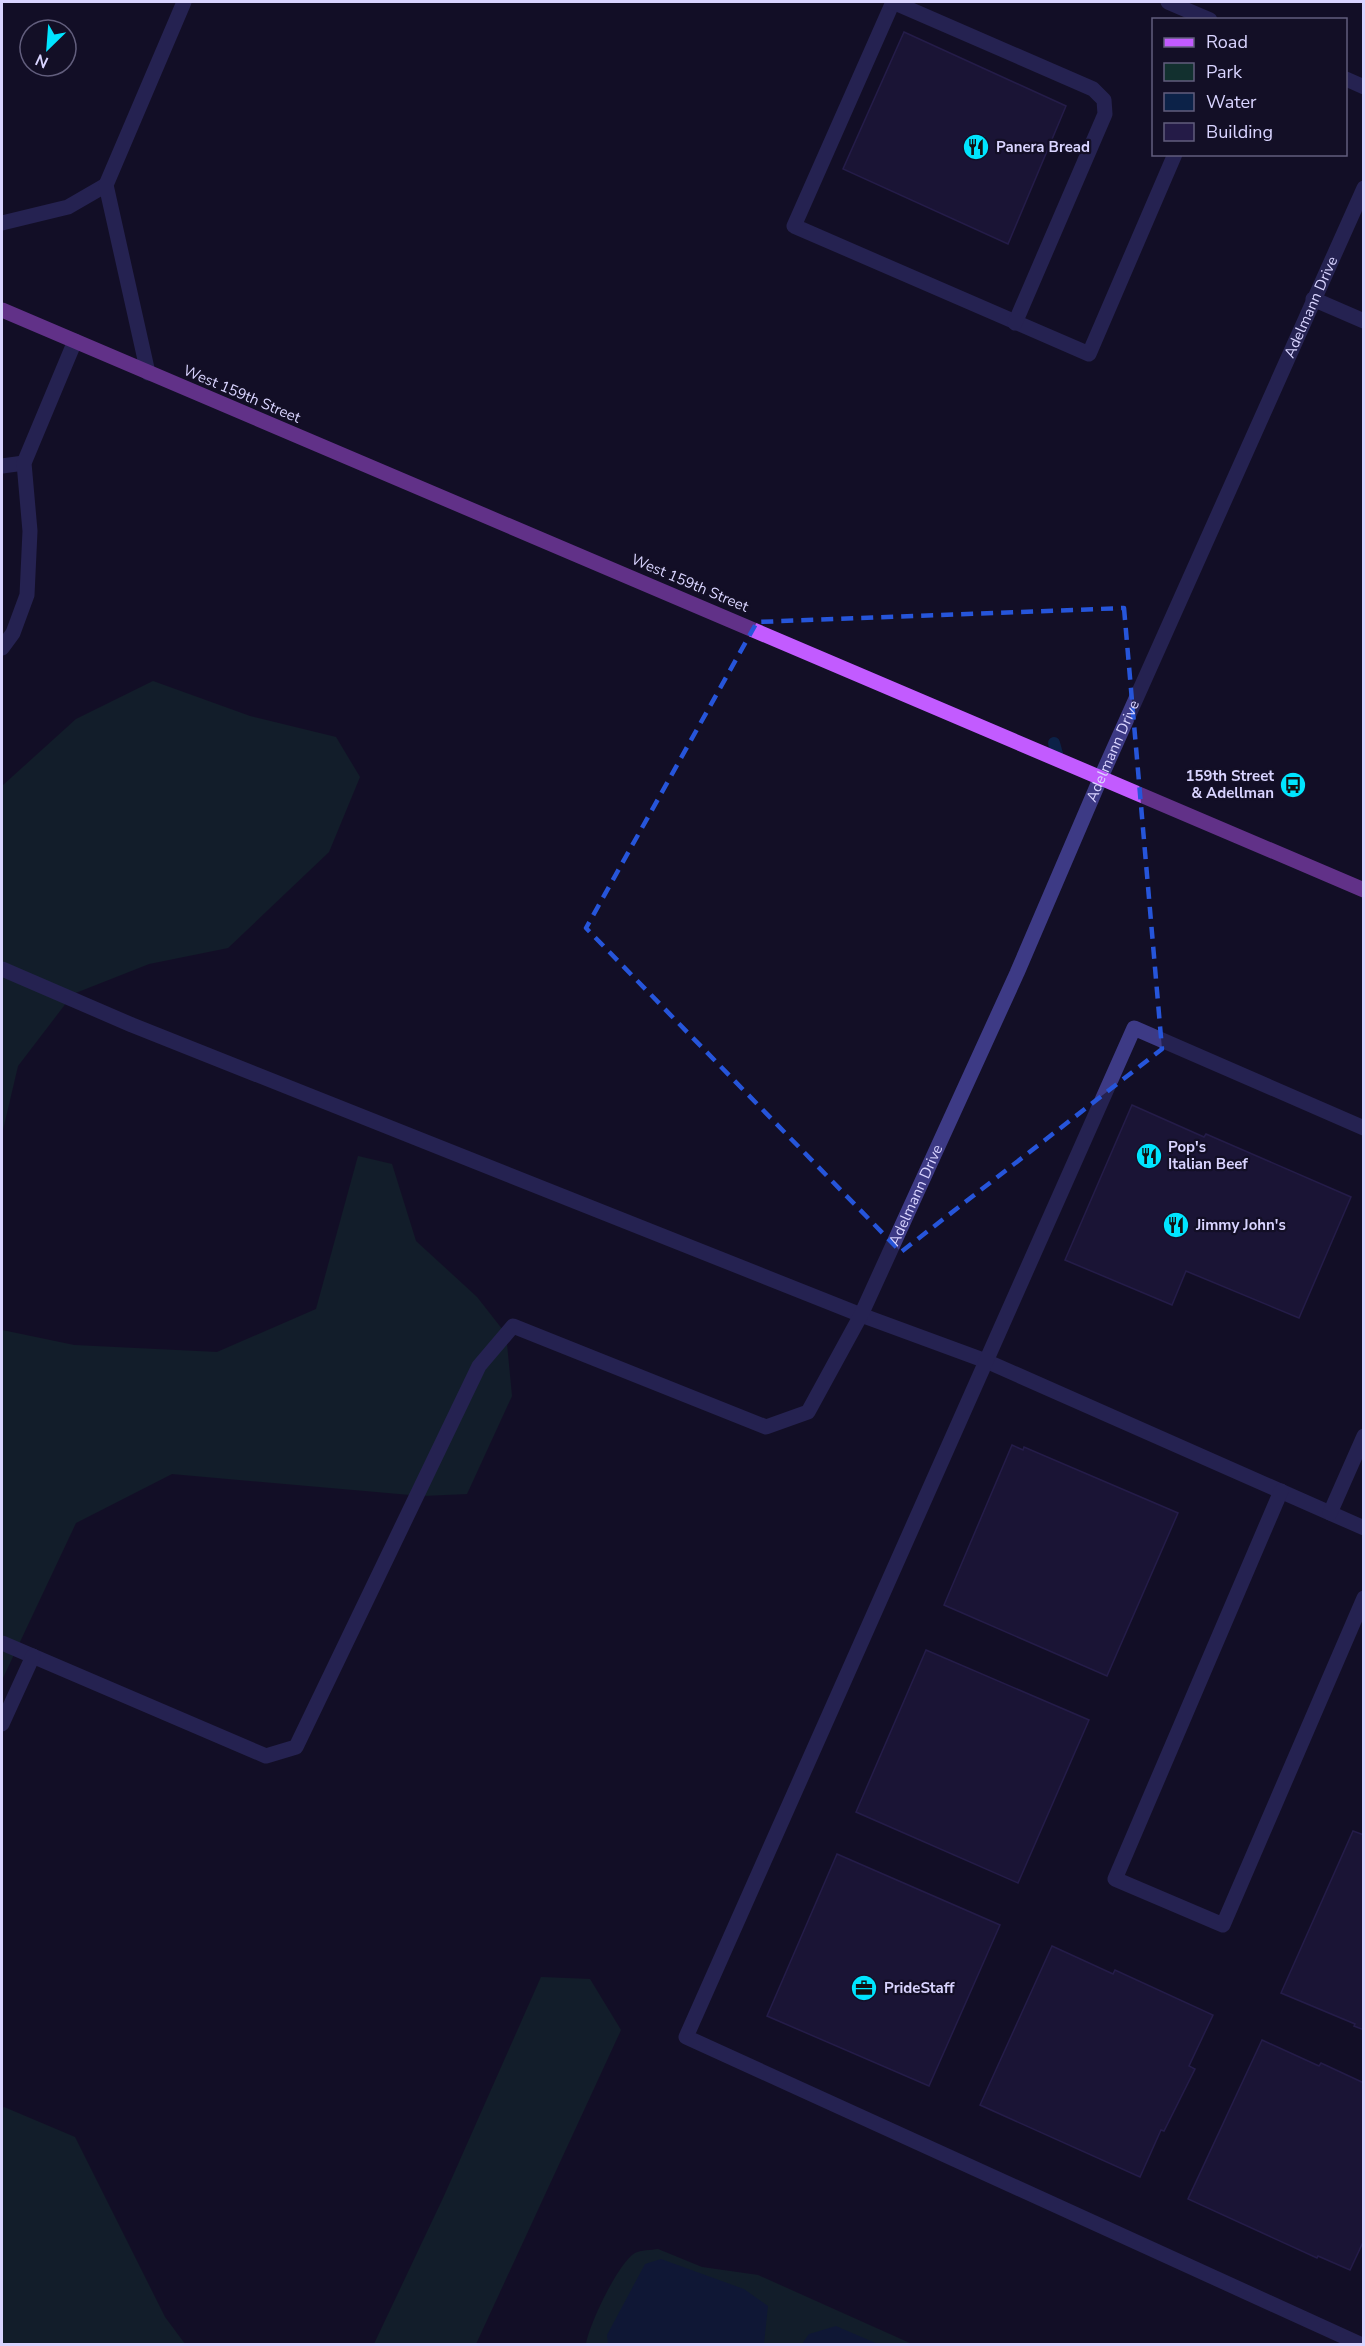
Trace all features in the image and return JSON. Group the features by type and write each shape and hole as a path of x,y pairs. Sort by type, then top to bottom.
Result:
{"main road":[{"name":"West 159th Street","path":"2,310 1364,890"}],"street":[{"path":"148,374 106,185 184,2"},
{"path":"1015,323 1105,114 1104,100 1093,89 893,2 794,226 1015,323 1089,354 1174,156"},
{"path":"1168,2 1204,18"},
{"path":"1347,79 1364,87"},
{"path":"2,223 68,207 106,185"},
{"name":"Adelmann Drive","path":"33,1656 266,1756 296,1747 479,1366 513,1326 766,1427 808,1412 861,1315 1017,973 1101,777 1364,188"},
{"path":"1313,299 1364,321"},
{"path":"2,648 13,633 27,595 30,531 24,463 75,341"},
{"path":"2,466 24,463"},
{"path":"2,969 132,1025 861,1315 986,1361 1364,1528"},
{"path":"1360,2344 686,2037 1134,1028 1364,1128"},
{"path":"1330,1513 1364,1436"},
{"path":"1281,1491 1115,1880 1223,1925 1364,1598"},
{"path":"2,1643 33,1656 2,1724"}],"highlighted area":[{"path":"1124,608 1162,1049 901,1252 586,928 757,622"}],"green space":[{"path":"153,681 250,716 336,737 360,777 329,852 228,948 149,964 73,994 18,1066 2,1134 2,786 76,719"},
{"path":"358,1156 392,1164 416,1241 477,1297 506,1334 512,1396 467,1494 422,1496 172,1474 76,1523 2,1680 2,1330 74,1345 217,1352 316,1309"},
{"path":"541,1977 590,1979 621,2030 476,2344 374,2344 444,2196"},
{"path":"4,2107 75,2137 165,2317 185,2344 2,2344 2,2109"},
{"path":"658,2249 702,2267 758,2275 912,2344 586,2344 598,2309 628,2259 635,2253"}],"water":[{"path":"661,2259 744,2289 768,2306 764,2344 608,2344 607,2335 645,2264"},
{"path":"836,2326 878,2344 802,2344 809,2334"}],"building":[{"path":"904,32 1066,106 1008,244 843,169"},
{"path":"1132,1105 1204,1137 1206,1134 1351,1197 1299,1318 1186,1271 1172,1305 1065,1260"},
{"path":"1012,1445 1023,1450 1024,1447 1178,1513 1107,1676 944,1605"},
{"path":"926,1650 1089,1720 1018,1883 856,1812"},
{"path":"1353,1831 1364,1835 1364,2030 1354,2026 1355,2024 1281,1993"},
{"path":"837,1854 1000,1925 929,2086 767,2016"},
{"path":"1052,1946 1113,1974 1115,1970 1213,2015 1189,2066 1195,2069 1164,2131 1161,2130 1140,2177 980,2105"},
{"path":"1262,2040 1319,2066 1321,2063 1364,2083 1364,2240 1350,2270 1318,2256 1317,2258 1188,2199"}],"waterway":[{"path":"1054,743 1057,754"}],"place":[{"name":"Panera Bread","path":"976,147"},
{"name":"159th Street & Adellman","path":"1293,785"},
{"name":"Pop's Italian Beef","path":"1149,1156"},
{"name":"Jimmy John's","path":"1176,1225"},
{"name":"PrideStaff","path":"864,1988"}]}
